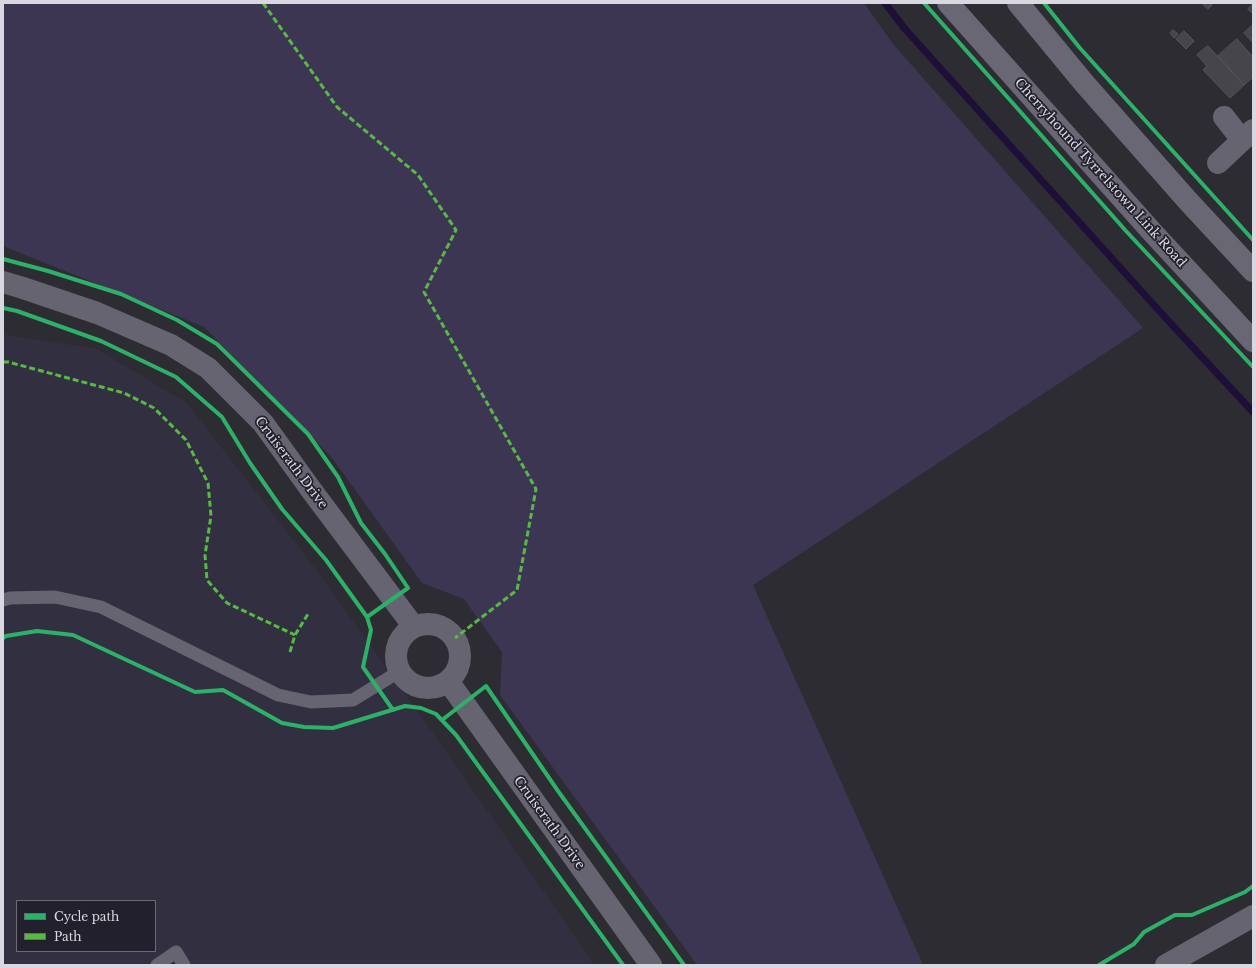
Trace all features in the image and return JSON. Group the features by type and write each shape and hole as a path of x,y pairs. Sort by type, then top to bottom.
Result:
{"street":[{"name":"Cherryhound Tyrrelstown Link Road","path":"948,3 1080,152 1253,341"},
{"path":"1018,3 1084,83 1188,201 1253,271"},
{"path":"1218,163 1248,135 1224,117"},
{"name":"Cruiserath Drive","path":"3,282 97,312 171,345 208,368 263,423 414,626"},
{"path":"423,624 441,626 449,631 455,638 459,647 460,661 454,674 448,681 438,686 427,688 416,686 407,680 400,672 396,662 396,651 399,641 414,626 423,624"},
{"name":"Cruiserath Drive","path":"448,681 651,965"},
{"path":"1166,965 1253,916"}],"lane":[{"path":"3,600 10,598 55,597 101,607 278,695 310,702 353,700 400,672"},
{"path":"157,965 176,952 184,965"}],"shaded area":[{"path":"3,3 864,3 893,44 1143,328 753,585 923,965 697,965 500,695 502,652 464,599 422,583 333,459 204,327 3,246"},
{"path":"3,334 97,349 187,403 315,568 429,727 595,965 3,965"}],"building":[{"path":"1202,3 1211,3 1212,5 1208,9"},
{"path":"1253,4 1253,14 1248,9"},
{"path":"1253,25 1253,43 1244,33"},
{"path":"1173,30 1178,34 1174,38 1170,33"},
{"path":"1184,31 1194,41 1186,49 1176,39"},
{"path":"1237,39 1253,57 1253,77 1244,85 1218,56"},
{"path":"1208,46 1244,85 1230,98 1203,70 1207,66 1197,55"}],"waterway":[{"path":"885,3 905,29 1162,314 1253,412"}],"marked path":[{"path":"263,3 337,107 418,175 456,230 424,292 536,489 517,590 455,638"},
{"path":"3,362 8,362 124,393 154,408 186,440 208,483 211,516 205,555 207,580 227,603 295,635"},
{"path":"290,652 295,635 308,614"}],"cycle path":[{"path":"924,3 1126,231 1253,367"},
{"path":"1044,3 1079,47 1253,240"},
{"path":"3,259 48,271 121,294 177,320 217,344 308,434 338,477 361,523 385,554 408,588 367,617"},
{"path":"3,308 17,311 101,341 176,377 222,417 250,463 282,509 326,560 367,617 371,630 363,667 393,710"},
{"path":"3,638 6,636 37,631 73,635 195,692 223,690 282,723 304,727 333,728 405,706 421,708 436,714 456,735 623,965"},
{"path":"442,720 486,686 558,791 684,965"},
{"path":"1099,965 1134,944 1144,932 1175,915 1192,915 1245,892 1253,886"}]}
